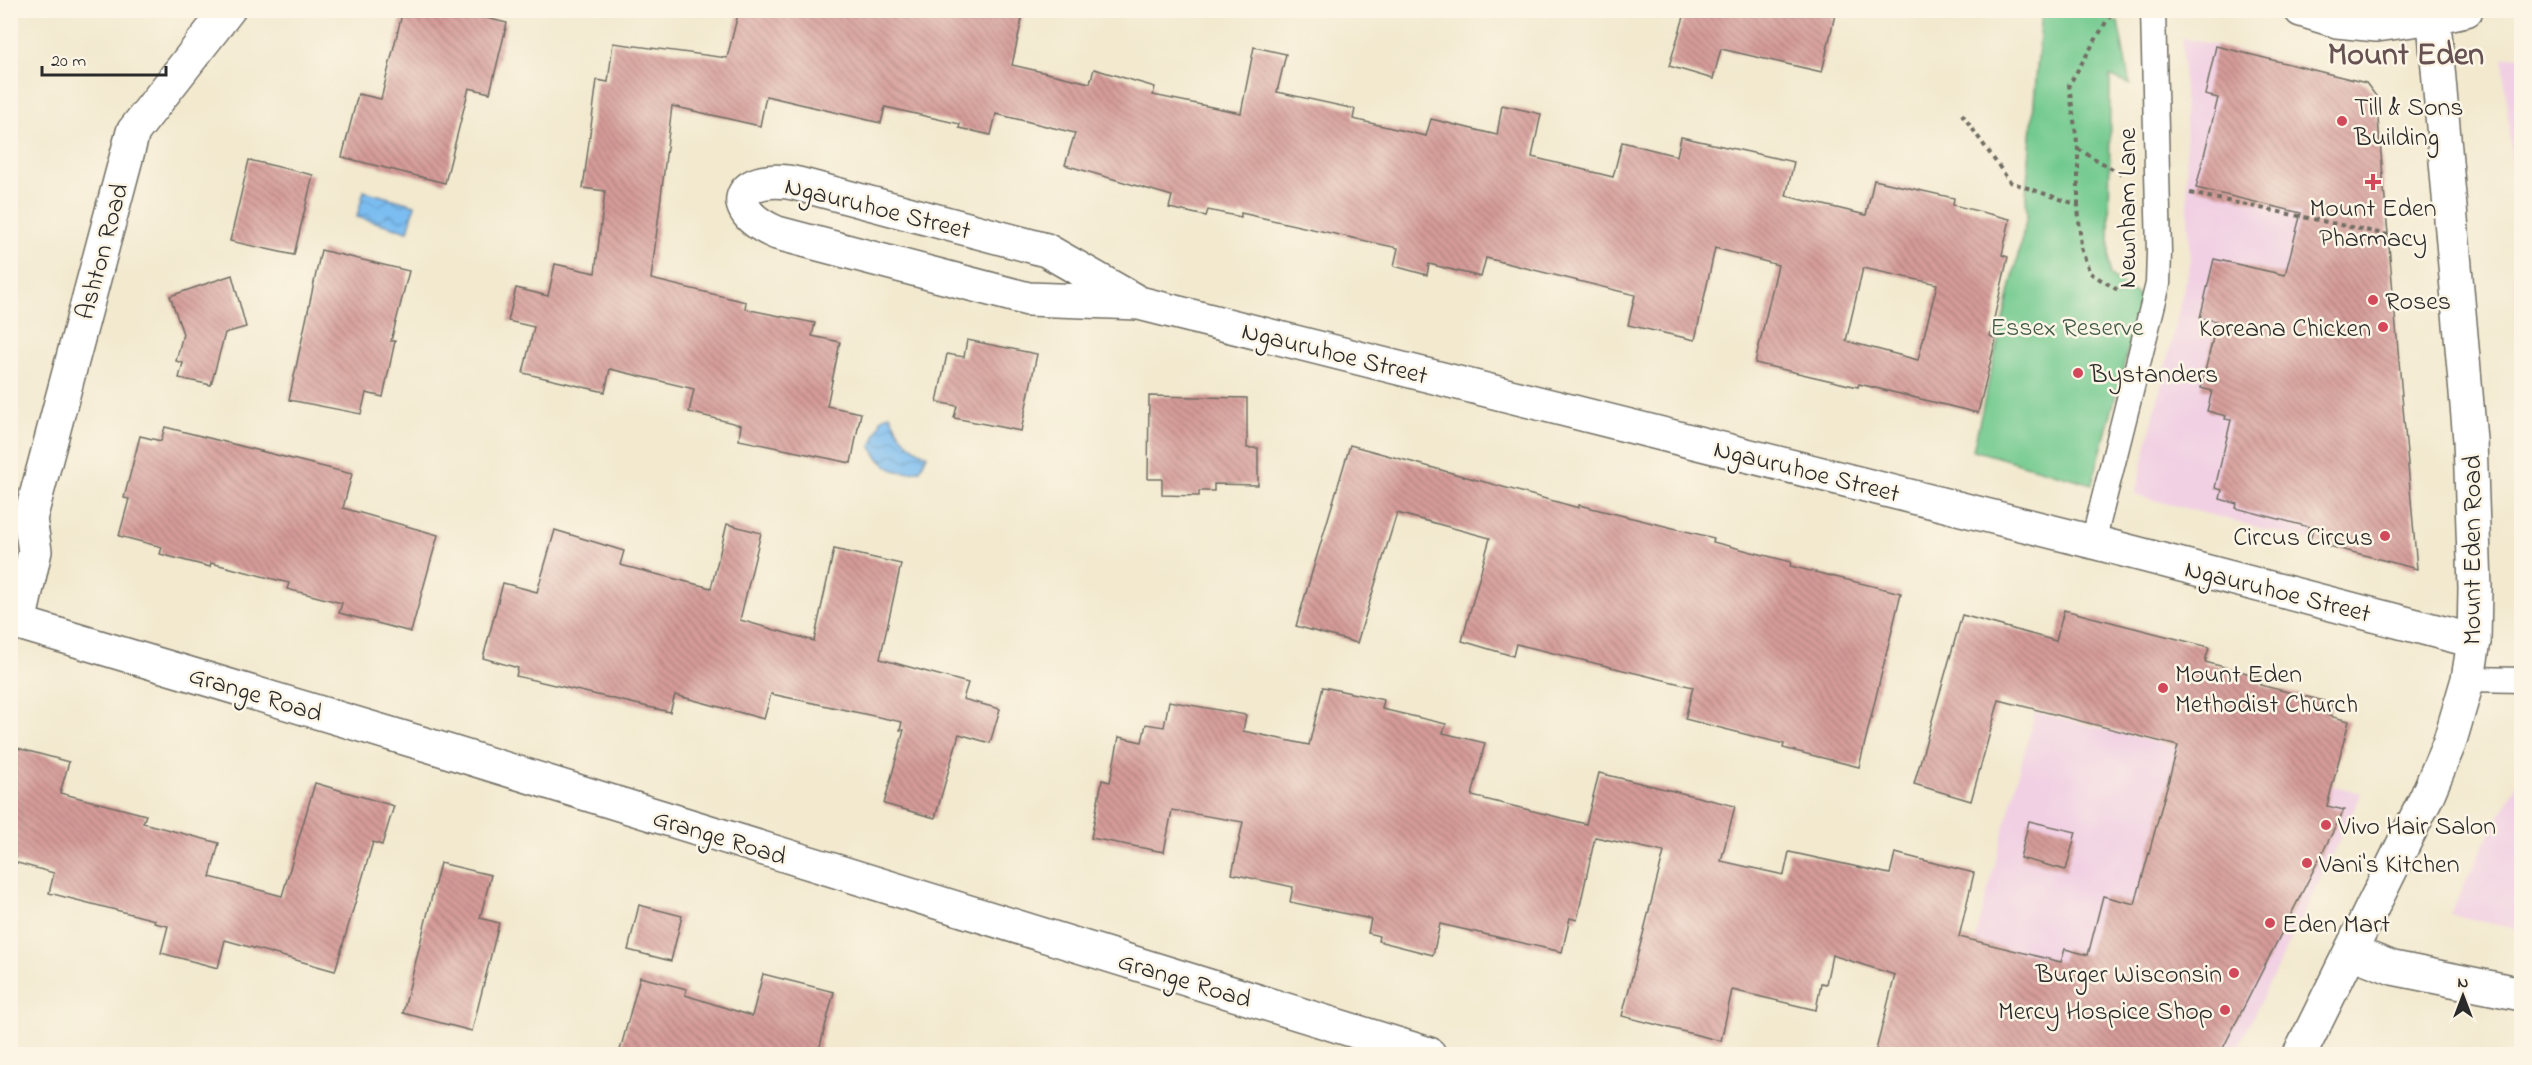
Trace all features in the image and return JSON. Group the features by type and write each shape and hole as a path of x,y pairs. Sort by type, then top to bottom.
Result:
{"street":[{"name":"Ashton Road","path":"15,622 35,552 20,529 133,132 228,10"},
{"path":"2301,10 2337,21 2377,25 2466,10"},
{"name":"Mount Eden Road","path":"2300,1054 2427,796 2449,744 2468,679 2474,641 2475,588 2470,440 2433,14"},
{"name":"Ngauruhoe Street","path":"1139,303 1046,250 843,196 774,180 753,184 744,198 743,206 748,216 765,228 789,237 1028,299 1139,303 2093,542 2474,641"},
{"name":"Grange Road","path":"15,622 442,750 1429,1054"},
{"path":"2351,952 2393,968 2522,994"}],"lane":[{"name":"Newnham Lane","path":"2093,542 2158,284 2152,10"},
{"path":"2468,679 2522,680"}],"path":[{"path":"2113,10 2069,85 2078,149 2081,248 2090,273 2127,296"},
{"path":"1962,114 2010,182 2078,205"},
{"path":"2078,149 2139,184 2407,239"}],"shaded area":[{"path":"2182,37 2366,83 2376,96 2417,569 2135,495 2190,263"},
{"path":"2521,56 2522,313 2517,313 2513,255 2519,250 2503,58"},
{"path":"2035,712 2362,793 2235,1054 1945,1054"},
{"path":"2521,776 2521,930 2450,914 2479,855"}],"green space":[{"name":"Essex Reserve","path":"2042,11 2078,11 2118,22 2130,85 2110,76 2109,275 2142,298 2092,484 1973,450 2027,216 2026,194"}],"water":[{"path":"364,191 415,205 408,231 357,217"},
{"path":"890,414 904,439 927,455 920,470 904,472 891,469 871,447 882,418"}],"building":[{"path":"403,10 453,10 507,23 490,93 469,88 445,183 342,157 358,94 381,99"},
{"path":"739,10 1024,10 1012,65 1090,83 1094,69 1155,87 1153,95 1241,113 1254,47 1286,54 1277,92 1355,109 1353,119 1426,136 1431,119 1497,135 1502,105 1541,114 1532,157 1613,177 1622,142 1677,156 1681,137 1794,162 1786,196 1866,215 1874,180 1954,198 1953,205 2010,219 2002,255 2008,257 1990,336 1996,339 1978,413 1859,384 1858,387 1755,363 1778,265 1715,248 1695,340 1628,325 1635,295 1486,258 1481,277 1429,264 1427,275 1394,266 1398,248 1241,213 1241,217 1208,210 1206,216 1169,208 1172,196 1065,165 1075,133 996,114 991,135 959,128 960,124 885,107 881,123 766,96 760,126 672,106 651,279 746,302 745,309 815,323 812,336 840,342 827,406 861,413 851,463 739,440 741,425 689,412 694,389 610,369 605,392 523,373 534,327 508,321 516,288 548,296 555,264 595,273 605,191 583,188 597,80 608,82 613,43 727,58","holes":["1863,268 1937,284 1918,360 1846,341"]},
{"path":"1686,10 1836,10 1822,72 1721,49 1713,79 1669,66"},
{"path":"2216,46 2366,83 2376,96 2417,569 2310,541 2313,528 2236,508 2237,504 2220,499 2222,490 2215,488 2231,420 2225,419 2226,416 2207,411 2212,391 2201,388 2217,321 2200,318 2214,259 2285,275 2301,213 2196,188 2218,98 2205,95"},
{"path":"249,160 313,175 294,255 230,241"},
{"path":"321,250 409,271 391,341 395,341 383,397 366,393 361,414 289,400"},
{"path":"232,275 246,327 225,333 211,385 179,378 183,363 176,361 183,334 170,296"},
{"path":"967,340 1037,354 1021,431 954,418 957,406 937,402 947,354 964,357"},
{"path":"1149,396 1247,398 1247,448 1258,448 1258,485 1214,484 1214,491 1199,491 1199,496 1162,495 1162,479 1148,479"},
{"path":"165,427 352,474 343,508 438,535 411,632 339,613 342,603 287,589 289,583 211,563 210,567 160,554 162,547 119,536 129,499 124,498 140,436 161,441"},
{"path":"1350,445 1579,508 1579,505 1714,538 1713,542 1791,562 1790,566 1901,593 1859,767 1783,748 1784,744 1685,719 1693,687 1516,644 1513,656 1462,641 1490,538 1397,513 1357,643 1296,626"},
{"path":"727,524 761,533 740,620 814,641 834,549 901,564 880,659 968,683 963,699 1000,709 990,743 959,734 935,818 884,804 904,730 900,730 902,722 771,694 764,719 675,695 670,712 516,676 518,668 483,658 503,583 537,592 555,530 624,551 620,565 711,588"},
{"path":"2064,610 2209,647 2205,662 2262,677 2260,685 2332,703 2329,716 2349,721 2327,806 2344,810 2220,1054 1875,1054 1895,975 1832,955 1826,984 1821,983 1816,1010 1732,990 1721,1041 1622,1016 1664,852 1595,837 1577,920 1570,918 1562,952 1440,924 1433,955 1378,941 1379,936 1368,933 1371,919 1290,902 1293,887 1232,874 1243,822 1172,810 1164,852 1091,838 1102,780 1110,782 1119,737 1142,742 1146,724 1164,727 1169,701 1246,715 1243,731 1309,745 1323,687 1384,700 1382,709 1446,724 1443,733 1485,743 1472,796 1586,824 1599,773 1735,806 1721,861 1784,875 1789,852 1890,874 1895,853 1974,873 1959,937 2061,962 2065,949 2088,955 2103,896 2135,904 2178,746 1999,700 1971,801 1914,784 1962,615 2056,641"},
{"path":"10,746 69,762 60,793 146,815 143,823 219,843 210,877 282,896 315,783 394,806 382,845 373,842 335,971 225,940 218,968 161,953 168,926 154,923 155,920 49,893 54,873 10,861"},
{"path":"2029,821 2076,832 2066,870 2020,858"},
{"path":"440,863 491,875 480,918 499,923 472,1031 403,1013"},
{"path":"639,905 682,916 671,961 628,950"},
{"path":"763,974 834,992 818,1054 619,1054 640,977 687,989 685,995 752,1016"}],"place":[{"name":"Till & Sons Building","path":"2342,121"},
{"name":"Mount Eden Pharmacy","path":"2373,182"},
{"name":"Roses","path":"2373,300"},
{"name":"Koreana Chicken","path":"2383,327"},
{"name":"Bystanders","path":"2078,373"},
{"name":"Circus Circus","path":"2385,536"},
{"name":"Mount Eden Methodist Church","path":"2163,688"},
{"name":"Vivo Hair Salon","path":"2326,825"},
{"name":"Vani's Kitchen","path":"2307,863"},
{"name":"Eden Mart","path":"2270,923"},
{"name":"Burger Wisconsin","path":"2234,973"},
{"name":"Mercy Hospice Shop","path":"2225,1010"}],"district":[{"name":"Mount Eden","path":"2406,53"}]}
